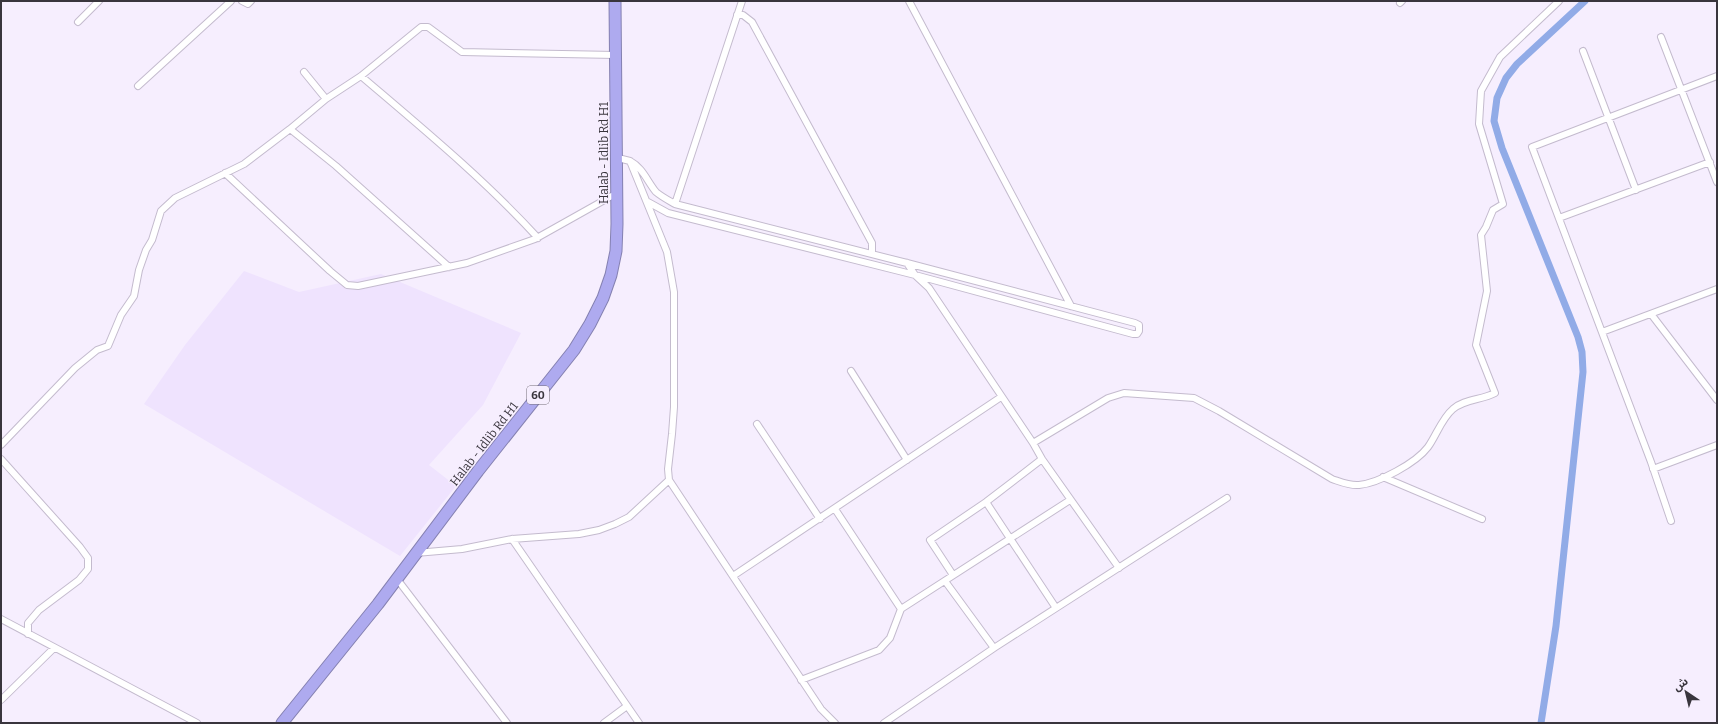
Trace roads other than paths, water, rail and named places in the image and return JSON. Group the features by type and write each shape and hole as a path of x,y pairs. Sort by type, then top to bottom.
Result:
{"highway":[{"name":"Halab - Idlib Rd H1","path":"282,723 397,579 478,471 574,350 590,324 603,298 616,251 618,158 615,1"}],"street":[{"path":"78,22 99,1"},
{"path":"138,86 230,1"},
{"path":"242,1 248,4 251,1"},
{"path":"675,204 742,1"},
{"path":"909,1 1071,306"},
{"path":"1033,443 1108,398 1124,393 1194,398 1332,479 1358,485 1373,482 1420,456 1428,447 1451,410 1460,403 1495,394 1476,345 1487,291 1481,235 1493,210 1503,204 1479,124 1481,91 1500,57 1559,1"},
{"path":"737,15 743,15 752,22 872,243 872,254"},
{"path":"1,445 75,368 97,350 108,346 121,315 134,296 139,270 146,250 152,240 161,211 175,198 226,173 255,156 326,99 361,76 421,27 428,27 462,52 616,55"},
{"path":"1661,37 1717,182"},
{"path":"1583,51 1636,190"},
{"path":"304,72 326,99"},
{"path":"361,76 510,207 538,238"},
{"path":"1671,521 1654,469 1532,147 1717,76"},
{"path":"290,129 336,166 449,267"},
{"path":"618,158 630,161 637,165 656,191 662,197 675,204 1135,323 1139,327 1139,331 1137,334 1133,334 915,275 668,213 648,202"},
{"path":"630,161 648,202 667,252 674,292 674,406 668,469 669,480 801,680 821,709 835,723"},
{"path":"1559,218 1710,162"},
{"path":"226,173 347,285 358,286 467,263 538,238 618,192"},
{"path":"907,263 915,275 929,288 1033,443 1042,459 1118,568"},
{"path":"1602,332 1717,289"},
{"path":"1651,314 1717,400"},
{"path":"851,371 907,460"},
{"path":"733,576 1001,397"},
{"path":"757,424 820,519"},
{"path":"1654,469 1717,445"},
{"path":"1,459 68,533 88,558 88,569 79,580 39,610 28,623 28,634"},
{"path":"953,576 930,540 986,502 1042,459"},
{"path":"1383,477 1482,519"},
{"path":"416,554 462,549 512,539 579,534 615,524 629,517 669,480"},
{"path":"884,723 994,648 1227,498"},
{"path":"801,680 879,650 890,638 901,609 1070,500"},
{"path":"986,502 1056,608"},
{"path":"835,509 901,609"},
{"path":"512,539 639,723"},
{"path":"397,579 507,723"},
{"path":"945,582 994,648"},
{"path":"1,619 198,723"},
{"path":"1,700 54,648"},
{"path":"604,723 627,706"}],"waterway":[{"path":"1541,723 1556,626 1583,372 1582,352 1578,337 1502,148 1494,121 1497,98 1506,78 1517,64 1585,1"}]}
